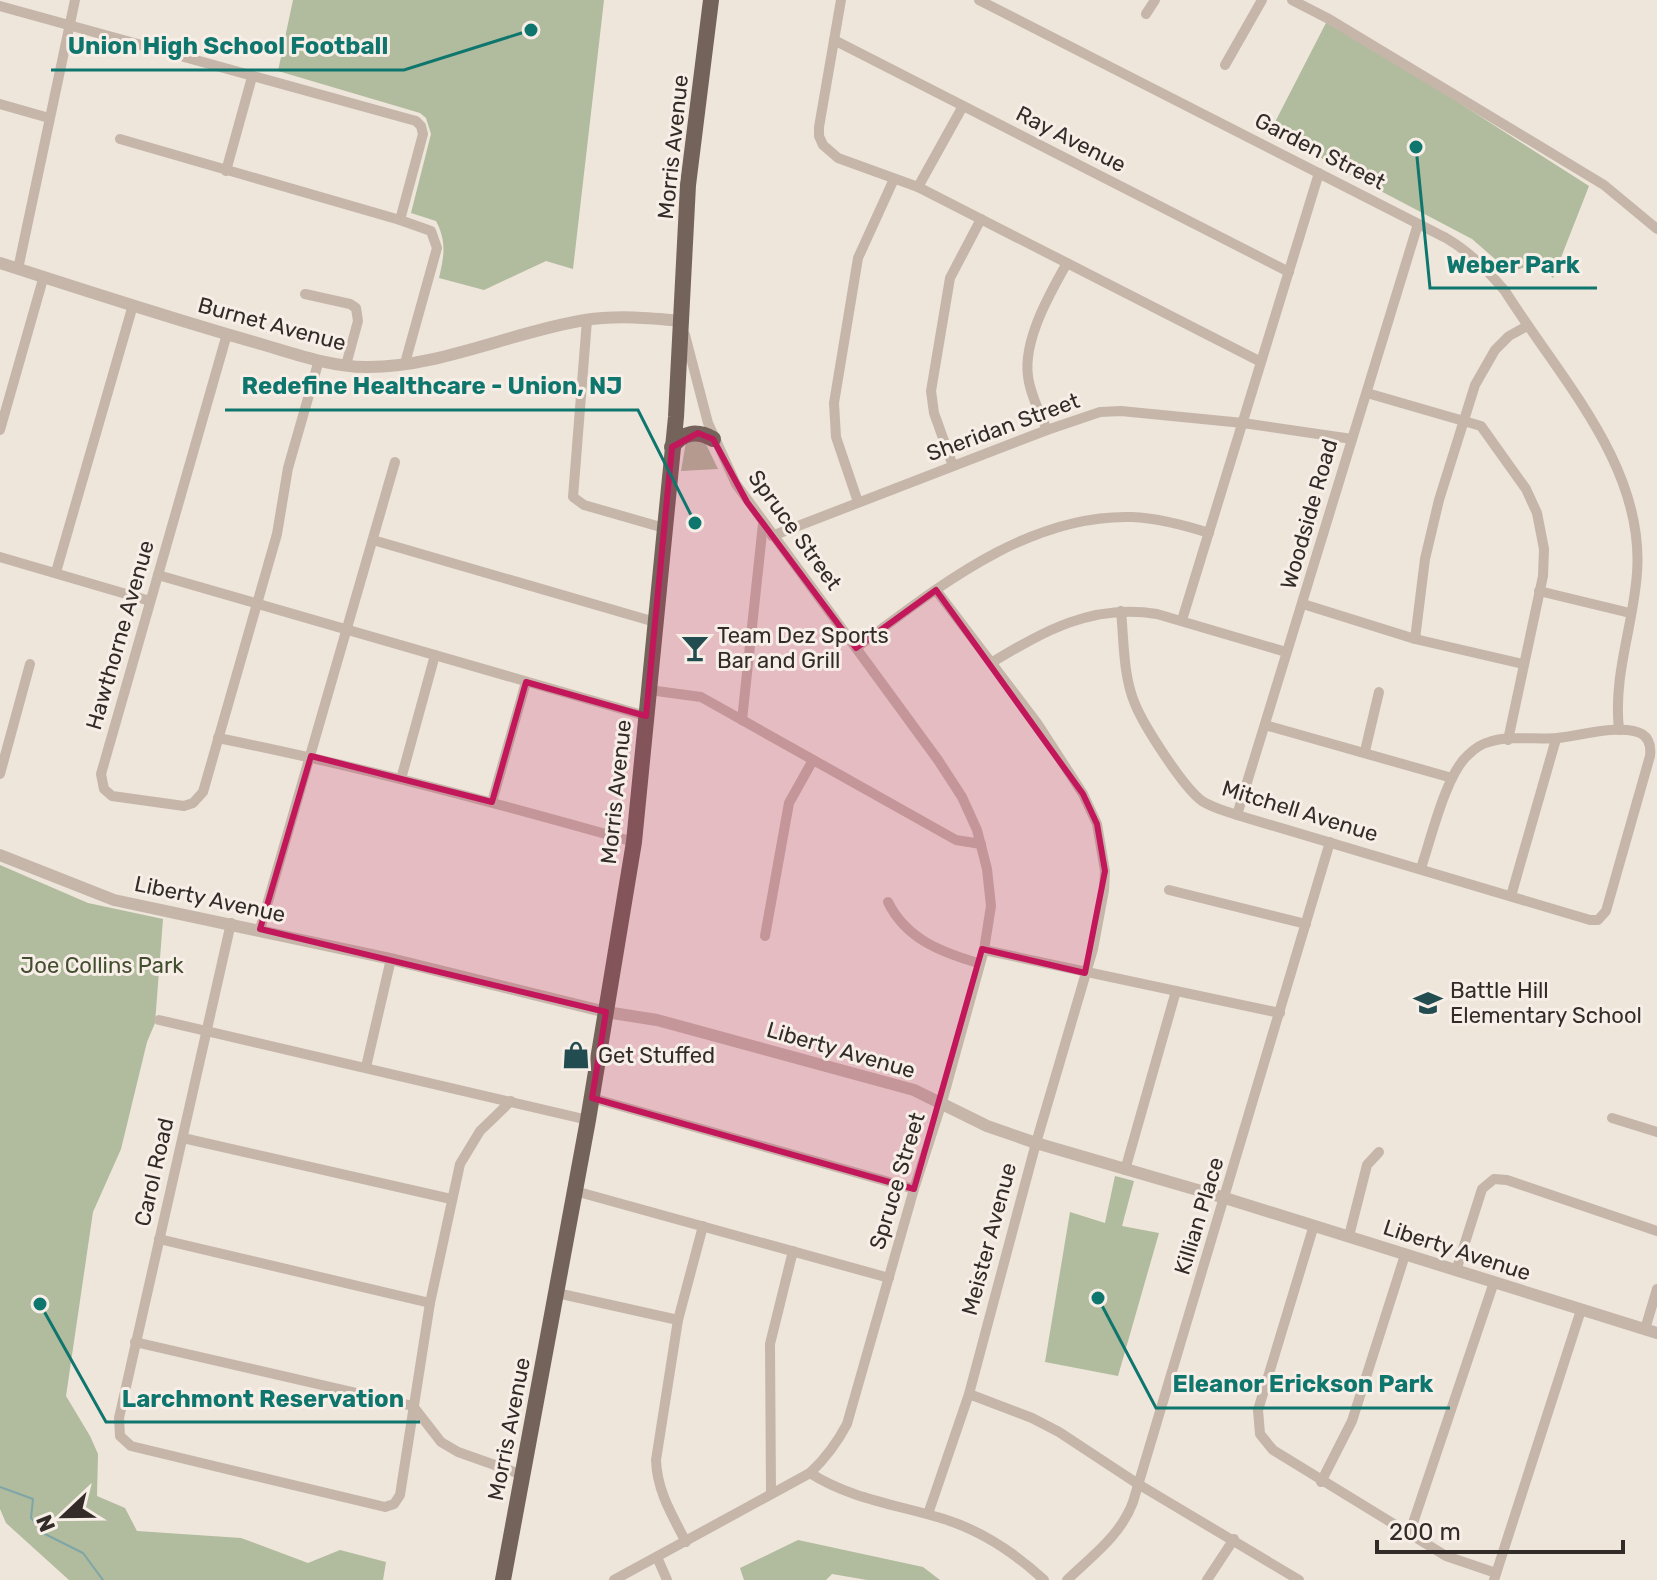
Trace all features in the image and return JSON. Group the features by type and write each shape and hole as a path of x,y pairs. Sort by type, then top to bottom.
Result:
{"main road":[{"name":"Morris Avenue","path":"503,1580 592,1098 634,842 672,447 688,185 711,0"},
{"path":"672,447 680,438 693,433 713,439"}],"street":[{"path":"18,269 75,0"},
{"path":"841,0 819,136 829,151 838,158 918,187 1261,362"},
{"name":"Garden Street","path":"979,0 1446,238 1474,257 1505,291 1603,439 1625,484 1635,528 1637,575 1616,693 1619,730"},
{"path":"1146,14 1155,0"},
{"path":"1225,65 1262,0"},
{"path":"1292,0 1329,19 1604,185 1657,229"},
{"path":"0,6 416,121 423,134 400,220"},
{"name":"Ray Avenue","path":"834,40 1289,272"},
{"path":"226,171 252,77"},
{"path":"0,104 49,118"},
{"path":"918,187 963,106"},
{"path":"120,139 426,228 435,236 437,248 405,363"},
{"path":"1182,620 1319,173"},
{"path":"858,502 836,437 834,403 858,258 894,179"},
{"path":"953,466 934,413 931,391 950,278 981,219"},
{"name":"Woodside Road","path":"1237,815 1418,224"},
{"name":"Burnet Avenue","path":"0,263 43,279 227,334 319,360 366,367 405,363 587,320 626,317 682,321"},
{"path":"1047,430 1027,374 1030,347 1043,310 1067,263"},
{"path":"0,430 43,279"},
{"path":"305,294 350,304 357,311 358,321 346,365"},
{"path":"56,572 133,305"},
{"path":"587,320 573,497 584,505 664,528"},
{"name":"Spruce Street","path":"614,1580 810,1473 833,1449 847,1424 942,1102 984,950 991,906 981,844 962,797 736,484 713,439 682,321"},
{"path":"1415,639 1439,500 1475,385 1491,355 1509,336 1527,326"},
{"name":"Hawthorne Avenue","path":"218,738 203,792 193,803 166,805 112,796 104,789 101,774 227,334"},
{"path":"319,360 288,468 277,534 218,738 311,756 634,842"},
{"path":"1367,393 1481,426 1531,500 1541,526 1543,576 1508,740"},
{"name":"Sheridan Street","path":"772,536 1082,417 1121,411 1243,423 1352,439"},
{"path":"260,929 395,462"},
{"path":"856,648 983,559 1019,542 1096,519 1131,517 1156,519 1209,533"},
{"path":"742,720 763,524"},
{"path":"373,540 655,622"},
{"path":"0,557 150,601"},
{"path":"158,575 646,716"},
{"name":"Meister Avenue","path":"928,1514 969,1394 1036,1143 1093,949 1105,881 1105,857 1097,824 1083,794 1037,723 936,590"},
{"path":"1539,591 1630,613"},
{"path":"1303,604 1415,639 1523,664"},
{"path":"991,663 1057,626 1096,614 1121,611 1138,611 1182,620 1286,652"},
{"name":"Mitchell Avenue","path":"1121,611 1129,683 1135,704 1188,787 1213,807 1590,920 1598,920 1606,911 1650,756 1647,737 1619,730"},
{"path":"401,779 435,655"},
{"path":"0,774 30,664"},
{"path":"492,802 526,682"},
{"path":"649,690 701,697 956,840 981,844"},
{"path":"1365,751 1379,692"},
{"path":"1265,725 1452,778"},
{"path":"1421,868 1452,778 1471,752 1488,742 1556,739 1619,730"},
{"path":"1511,896 1556,739"},
{"path":"765,936 789,803 813,760"},
{"name":"Killian Place","path":"1067,1580 1123,1525 1138,1484 1330,842"},
{"name":"Liberty Avenue","path":"0,855 114,900 260,929 606,1012 657,1020 914,1090 987,1126 1036,1143 1314,1225 1651,1331"},
{"path":"1169,890 1306,924"},
{"path":"888,902 896,919 938,951 978,963"},
{"name":"Carol Road","path":"231,923 135,1342 118,1431 125,1442 139,1449 385,1507 398,1500 413,1406"},
{"path":"984,950 1280,1013"},
{"path":"366,1067 391,959"},
{"path":"1125,1170 1176,991"},
{"path":"159,1020 588,1120"},
{"path":"592,1098 914,1189"},
{"path":"413,1406 430,1303 460,1164 469,1146 511,1101"},
{"path":"1612,1118 1657,1132"},
{"path":"183,1138 451,1199"},
{"path":"1349,1236 1367,1165 1379,1152"},
{"path":"1456,1271 1482,1189 1494,1179 1507,1180 1657,1231"},
{"path":"575,1191 889,1278"},
{"path":"1314,1225 1257,1420 1260,1434 1268,1446 1321,1482 1446,1556 1495,1577 1581,1310"},
{"path":"686,1542 662,1495 656,1469 678,1320 703,1226"},
{"path":"159,1239 430,1303"},
{"path":"771,1493 770,1344 793,1251"},
{"path":"1321,1482 1352,1421 1405,1255"},
{"path":"1409,1535 1494,1282"},
{"path":"1651,1331 1657,1289"},
{"path":"557,1293 678,1320"},
{"path":"135,1342 413,1406 441,1442 458,1452 523,1475"},
{"path":"969,1394 1045,1425 1299,1580"},
{"path":"810,1473 841,1490 928,1514 987,1537 1044,1580"},
{"path":"1207,1580 1234,1539"},
{"path":"657,1557 667,1580"}],"highlighted area":[{"path":"698,433 713,439 747,502 856,648 936,590 1083,794 1097,824 1105,871 1085,973 982,949 914,1189 592,1098 606,1012 260,929 311,756 492,802 526,682 646,716 672,447"}],"green space":[{"path":"293,0 604,0 573,269 546,261 484,290 439,278 444,249 436,221 411,213 431,134 426,118 420,113 278,71"},
{"path":"1328,19 1589,186 1553,278 1537,263 1510,272 1472,239 1335,167 1273,126"},
{"path":"703,438 718,469 681,471 686,442"},
{"name":"Joe Collins Park","path":"0,865 88,903 163,919 155,1023 147,1042 121,1149 93,1212 66,1396 98,1454 97,1496 125,1508 137,1531 241,1538 308,1563 340,1550 386,1562 383,1580 69,1580 6,1523 0,1509"},
{"path":"1115,1176 1134,1181 1122,1226 1159,1233 1118,1376 1045,1362 1070,1212 1105,1223"},
{"path":"798,1540 923,1567 940,1580 867,1580 832,1574 826,1580 744,1580 740,1568"}],"waterway":[{"path":"0,1487 33,1499 31,1518 43,1533 83,1553 103,1580"}],"place":[{"name":"Union High School Football","path":"531,30"},
{"name":"Weber Park","path":"1416,147"},
{"name":"Redefine Healthcare - Union, NJ","path":"695,523"},
{"name":"Team Dez Sports Bar and Grill","path":"695,648"},
{"name":"Battle Hill Elementary School","path":"1428,1003"},
{"name":"Get Stuffed","path":"576,1055"},
{"name":"Eleanor Erickson Park","path":"1098,1298"},
{"name":"Larchmont Reservation","path":"40,1304"}]}
